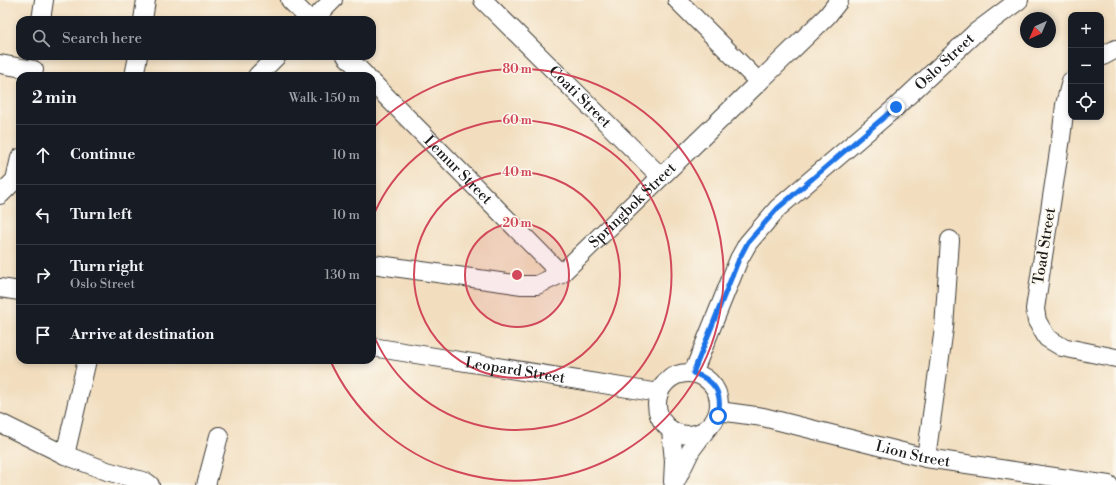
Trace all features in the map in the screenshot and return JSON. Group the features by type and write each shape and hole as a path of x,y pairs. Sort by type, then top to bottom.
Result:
{"street":[{"path":"42,16 44,0"},
{"path":"144,16 146,0"},
{"path":"290,0 308,16"},
{"path":"316,16 333,0"},
{"name":"Coati Street","path":"483,0 661,177"},
{"path":"677,0 759,82"},
{"name":"Springbok Street","path":"376,265 522,285 537,285 561,274 827,16 839,0"},
{"name":"Oslo Street","path":"693,373 739,259 748,242 778,208 896,107 975,33 1019,0"},
{"path":"1104,55 1116,49"},
{"path":"135,72 137,60"},
{"path":"261,72 273,60"},
{"path":"350,60 362,72"},
{"path":"0,64 34,67"},
{"name":"Toad Street","path":"1070,84 1065,105 1035,309 1037,320 1047,338 1062,347 1116,358"},
{"name":"Lemur Street","path":"376,86 561,274"},
{"path":"0,195 15,180 16,176"},
{"path":"926,458 944,328 950,240"},
{"path":"0,288 16,291"},
{"name":"Leopard Street","path":"376,348 659,393"},
{"path":"65,455 86,364"},
{"path":"673,485 691,450 718,416 720,406 716,388 710,381 702,376 693,373 680,374 669,379 663,385 657,401 660,418 665,425 679,434 688,436 698,434 706,430"},
{"name":"Lion Street","path":"719,411 763,417 926,458 1109,485"},
{"path":"0,423 65,455 107,471 146,482 150,485"},
{"path":"671,430 674,461 673,485"},
{"path":"206,485 219,436"}],"route":[{"path":"718,416 720,406 716,388 710,381 693,373 739,259 748,242 778,208 896,107"}]}
